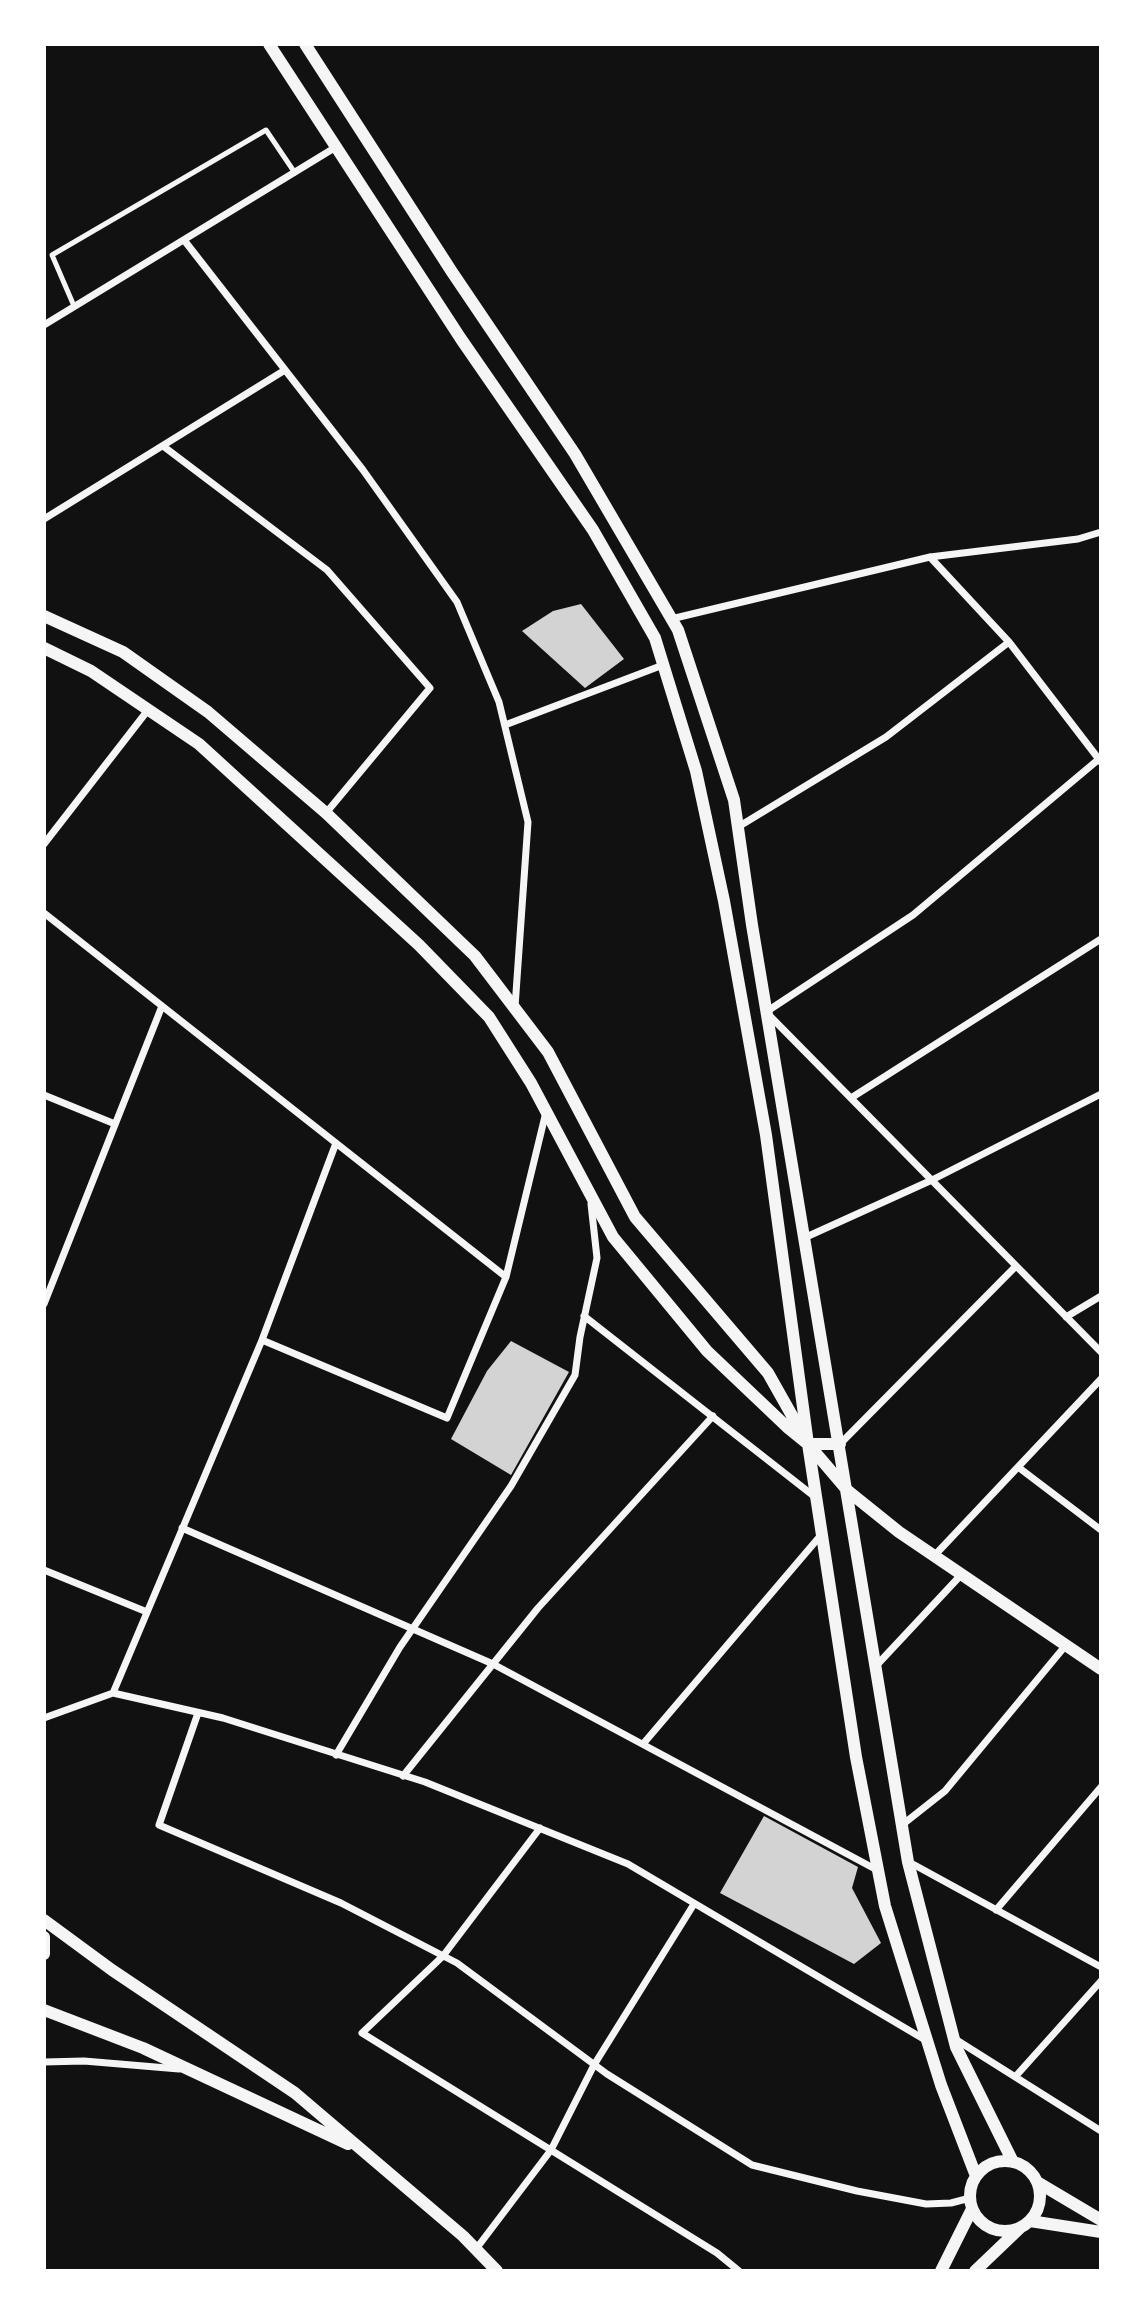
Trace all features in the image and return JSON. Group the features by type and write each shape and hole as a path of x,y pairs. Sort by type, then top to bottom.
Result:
{"street":[{"path":"270,44 461,340 593,530 654,638 663,665 696,771 729,927 766,1135 808,1444 856,1757 885,1906 941,2085 976,2176"},
{"path":"306,44 452,272 575,454 678,630 734,800 766,1012 848,1490 874,1667 908,1862 954,2038 1013,2162 1031,2173 1037,2182 1040,2203 1025,2225 975,2271"},
{"path":"44,325 336,147"},
{"path":"184,240 363,470 457,602 499,702 528,822 515,1008"},
{"path":"44,520 285,370"},
{"path":"163,446 327,570 430,688 326,813"},
{"path":"671,619 930,558 1078,539 1101,532"},
{"path":"766,1012 913,915 1100,761 1009,642 930,558"},
{"path":"44,616 123,652 208,712 326,813 475,956 548,1052 635,1217 768,1373 808,1444"},
{"path":"737,827 886,737 1009,642"},
{"path":"44,648 91,671 199,744 419,945 489,1017 546,1112 613,1237 707,1351 808,1444 848,1490 934,1556 1101,1669"},
{"path":"505,725 663,665"},
{"path":"44,845 148,710"},
{"path":"44,913 506,1277"},
{"path":"851,1098 1101,939"},
{"path":"44,1304 46,1292 162,1006"},
{"path":"766,1012 1101,1352"},
{"path":"804,1238 932,1180 1101,1094"},
{"path":"44,1095 115,1124"},
{"path":"262,1340 447,1418 506,1277 546,1112"},
{"path":"113,1693 262,1340 336,1143"},
{"path":"336,1755 412,1629 511,1486 575,1375 597,1258 591,1195"},
{"path":"808,1444 840,1444 1016,1266"},
{"path":"1066,1317 1101,1296"},
{"path":"584,1316 816,1498"},
{"path":"934,1556 1101,1378"},
{"path":"403,1776 538,1608 713,1416"},
{"path":"1018,1467 1101,1530"},
{"path":"182,1528 493,1664 878,1870"},
{"path":"643,1744 822,1535"},
{"path":"44,1570 147,1612"},
{"path":"874,1667 961,1575"},
{"path":"902,1825 945,1791 1066,1645"},
{"path":"44,1718 113,1693 198,1713 403,1776 628,1864 928,2042"},
{"path":"198,1713 159,1825 341,1903 457,1963 594,2064 752,2165 856,2191 926,2204 971,2204"},
{"path":"996,1910 1101,1787"},
{"path":"540,1828 443,1956 362,2032 717,2253 739,2271"},
{"path":"908,1862 1101,1967"},
{"path":"476,2249 551,2150 594,2064 694,1904"},
{"path":"44,1920 112,1970 295,2093 476,2249 497,2271"},
{"path":"44,1937 44,1954"},
{"path":"1015,2077 1101,1981"},
{"path":"44,2010 143,2048 364,2152"},
{"path":"954,2038 1101,2131"},
{"path":"44,2062 84,2061 188,2069"},
{"path":"941,2271 971,2204 971,2186 976,2176 993,2164 1013,2162"},
{"path":"1037,2182 1101,2220"},
{"path":"971,2204 978,2219 987,2226 1010,2231 1025,2225 1101,2232"}],"lane":[{"path":"74,306 52,255 266,130 295,173"}],"building":[{"path":"581,604 624,659 585,688 522,631 553,611"},
{"path":"511,1341 569,1372 511,1475 451,1439 487,1371"},
{"path":"764,1816 858,1867 852,1888 881,1943 854,1964 720,1893"}]}
